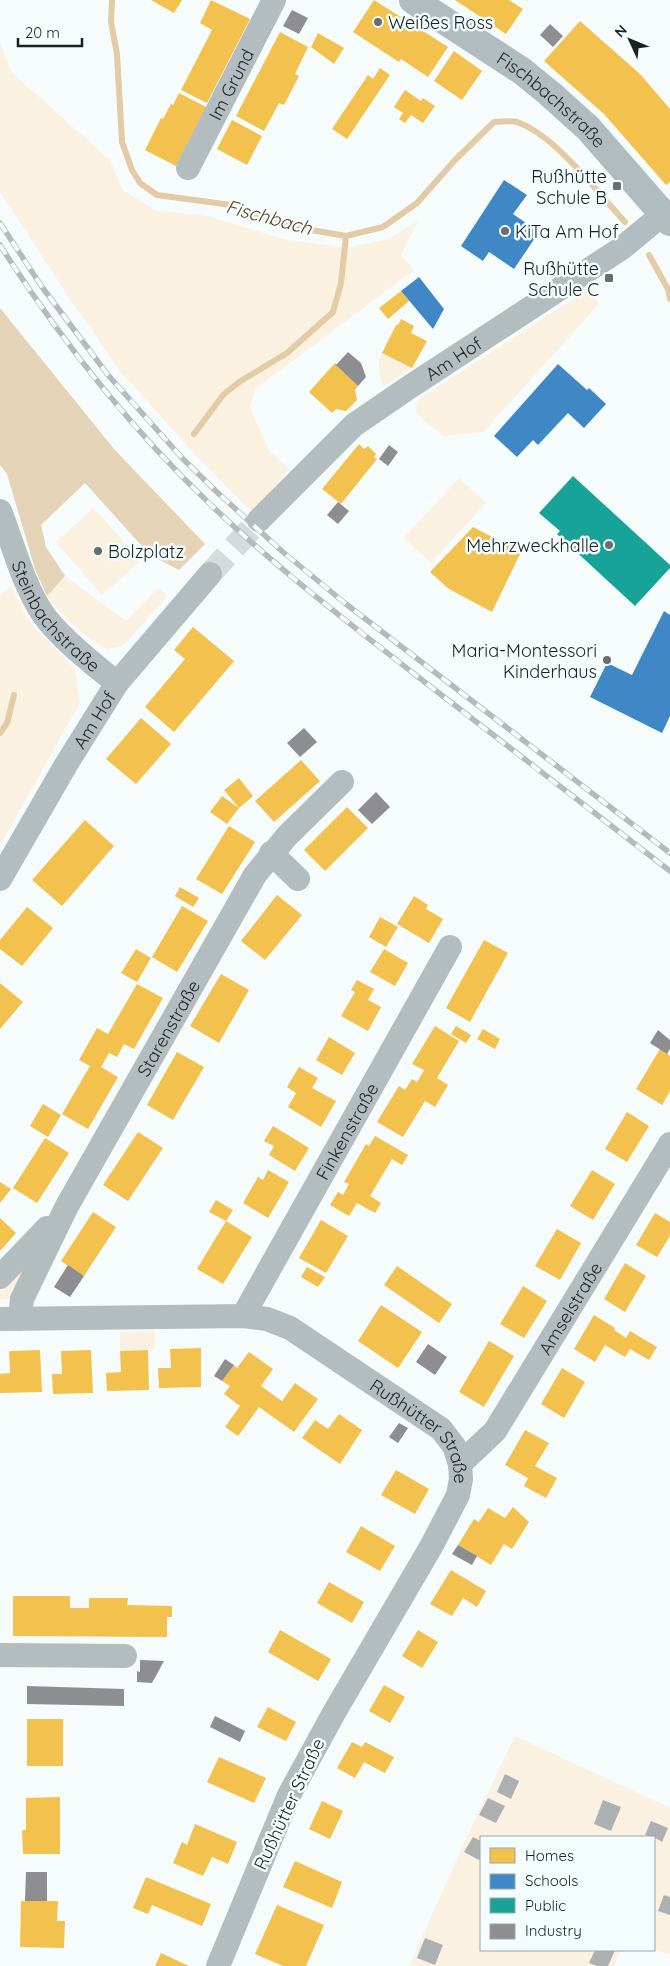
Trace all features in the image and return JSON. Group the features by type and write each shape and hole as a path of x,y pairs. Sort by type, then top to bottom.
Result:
{"main road":[{"name":"Fischbachstraße","path":"414,0 522,72 588,128 659,222"}],"street":[{"name":"Im Grund","path":"188,168 274,0"},
{"name":"Am Hof","path":"259,520 354,425 659,222"},
{"name":"Steinbachstraße","path":"0,511 24,576 41,612 68,641 117,683"},
{"name":"Am Hof","path":"0,879 67,763 117,683 210,574"},
{"name":"Starenstraße","path":"10,1319 22,1299 67,1206 255,875 271,853 342,782"},
{"path":"271,853 298,878"},
{"name":"Finkenstraße","path":"243,1316 450,947"},
{"name":"Amselstraße","path":"460,1464 495,1431 670,1144"},
{"name":"Starenstraße","path":"0,1277 67,1206"},
{"name":"Rußhütter Straße","path":"10,1319 243,1316 267,1319 290,1328 441,1429 454,1446 460,1464 461,1479 458,1495 340,1702 290,1795 218,1966"},
{"path":"0,1655 125,1656"}],"shaded area":[{"path":"0,43 12,73 110,160 123,190 156,211 204,215 283,239 346,248 388,239 418,221 401,255 414,270 255,389 250,408 269,451 289,469 254,514 191,450 120,371 0,192"},
{"path":"587,290 592,293 599,304 483,432 443,436 416,413 417,402 422,397"},
{"path":"0,308 114,449 205,544 179,570 150,555 85,483 41,525 46,547 65,576 47,596 35,569 7,474 0,465"},
{"path":"382,353 412,368 383,387 379,374"},
{"path":"459,478 486,503 431,563 404,538"},
{"name":"Bolzplatz","path":"94,508 140,561 102,595 56,542"},
{"path":"65,576 126,621 158,588 167,596 128,641 121,646 107,649 74,626 47,596"},
{"path":"12,587 25,614 35,628 75,669 80,703 0,845 0,595"},
{"path":"37,1246 14,1294 9,1299 0,1299 0,1285"},
{"path":"155,1331 155,1349 120,1351 120,1332"},
{"path":"515,1736 670,1808 670,1955 655,1949 655,1836 480,1836 480,1951 621,1951 614,1966 409,1966 468,1834"}],"building: Homes":[{"path":"151,0 182,0 174,13"},
{"path":"211,0 250,19 207,103 181,90 212,30 200,23"},
{"path":"374,0 448,47 428,77 401,59 399,62 353,32"},
{"path":"455,0 509,0 523,9 506,34"},
{"path":"580,21 640,74 670,109 670,182 666,185 604,114 544,61"},
{"path":"280,32 308,47 295,74 299,76 284,105 279,103 264,131 236,116"},
{"path":"318,33 344,48 334,64 311,47"},
{"path":"454,51 482,71 462,100 434,81"},
{"path":"380,68 390,75 347,139 332,129 368,75 373,79"},
{"path":"405,90 421,101 423,98 435,106 423,123 411,115 405,123 399,119 403,113 394,107"},
{"path":"179,93 206,107 176,166 145,150 161,118 163,119"},
{"path":"232,120 262,136 247,165 217,149"},
{"path":"401,291 409,301 388,319 379,308"},
{"path":"401,319 414,326 411,333 427,341 412,368 382,353"},
{"path":"335,363 358,386 355,390 357,400 346,411 336,409 332,413 309,392"},
{"path":"359,444 364,449 368,446 376,454 374,457 377,459 341,504 322,489"},
{"path":"473,527 521,552 492,612 449,589 430,572"},
{"path":"193,627 234,661 174,732 145,707 185,659 174,650"},
{"path":"141,718 171,744 136,784 106,759"},
{"path":"301,760 320,781 274,822 255,801"},
{"path":"239,778 253,796 239,808 224,790"},
{"path":"222,796 239,808 227,824 210,812"},
{"path":"347,807 368,828 325,871 304,850"},
{"path":"85,820 114,846 62,906 32,880"},
{"path":"229,826 255,842 222,894 196,879"},
{"path":"180,887 199,898 193,907 175,896"},
{"path":"277,895 302,915 265,960 241,941"},
{"path":"414,896 428,905 426,909 443,919 429,943 397,924"},
{"path":"182,906 208,921 177,972 152,957"},
{"path":"27,907 53,928 22,966 0,949 0,940"},
{"path":"380,917 398,927 386,947 369,937"},
{"path":"484,940 508,953 470,1022 446,1008"},
{"path":"136,949 151,958 137,982 121,973"},
{"path":"384,949 408,963 395,986 370,972"},
{"path":"221,974 249,990 219,1043 190,1026"},
{"path":"357,980 374,989 368,1000 381,1007 368,1031 341,1016 355,992 351,990"},
{"path":"0,983 23,1002 0,1029"},
{"path":"137,984 163,998 134,1049 124,1044 117,1057 109,1053 101,1067 118,1077 88,1129 62,1114 90,1066 79,1060 97,1028 108,1034"},
{"path":"435,1026 459,1041 437,1078 448,1085 435,1107 425,1101 403,1137 377,1122 399,1086 405,1090 412,1079 417,1082 424,1070 412,1064"},
{"path":"456,1026 471,1035 466,1043 451,1034"},
{"path":"483,1029 500,1039 495,1049 477,1039"},
{"path":"329,1037 355,1053 342,1075 316,1060"},
{"path":"660,1049 670,1056 670,1091 662,1105 636,1089"},
{"path":"177,1052 204,1067 173,1120 147,1105"},
{"path":"299,1067 318,1078 312,1088 336,1101 321,1127 288,1107 296,1093 287,1087"},
{"path":"43,1104 61,1115 48,1137 30,1126"},
{"path":"627,1112 649,1126 627,1162 605,1149"},
{"path":"273,1126 309,1148 295,1171 269,1155 274,1146 264,1141"},
{"path":"138,1132 163,1148 128,1201 103,1185"},
{"path":"375,1136 408,1155 402,1165 392,1159 370,1196 381,1203 375,1213 357,1203 349,1216 330,1205 338,1192 343,1195 349,1184 344,1182 366,1144 369,1146"},
{"path":"45,1138 69,1153 37,1203 13,1188"},
{"path":"268,1170 289,1182 268,1218 243,1203 258,1177 263,1180"},
{"path":"592,1170 615,1184 593,1220 570,1206"},
{"path":"0,1182 11,1189 0,1203"},
{"path":"216,1200 233,1210 226,1221 209,1212"},
{"path":"93,1212 116,1227 84,1276 61,1261"},
{"path":"655,1213 670,1222 670,1236 657,1257 636,1245"},
{"path":"0,1218 16,1233 0,1251"},
{"path":"321,1220 348,1236 326,1273 299,1258"},
{"path":"226,1221 252,1237 223,1284 197,1269"},
{"path":"557,1229 581,1243 560,1280 535,1266"},
{"path":"625,1263 646,1276 625,1312 604,1299"},
{"path":"397,1266 452,1304 439,1323 384,1285"},
{"path":"307,1267 325,1277 318,1287 301,1277"},
{"path":"523,1286 547,1301 524,1338 500,1324"},
{"path":"381,1305 422,1332 398,1368 358,1341"},
{"path":"594,1315 615,1328 614,1330 626,1338 630,1331 657,1347 649,1360 630,1349 625,1357 605,1345 595,1362 574,1349"},
{"path":"489,1341 514,1356 484,1407 459,1392"},
{"path":"201,1348 201,1387 159,1388 158,1368 171,1368 170,1349"},
{"path":"40,1350 42,1392 0,1393 0,1374 10,1373 9,1351"},
{"path":"91,1350 93,1393 53,1394 52,1374 62,1374 61,1351"},
{"path":"148,1350 149,1390 107,1391 106,1373 121,1372 120,1351"},
{"path":"249,1352 273,1369 261,1386 282,1401 295,1383 318,1399 294,1432 259,1407 238,1436 225,1427 240,1406 224,1394 230,1386 222,1381 234,1365 237,1368"},
{"path":"562,1368 585,1382 564,1418 541,1404"},
{"path":"339,1414 362,1430 340,1464 302,1438 315,1420 328,1429"},
{"path":"525,1430 549,1443 535,1466 557,1478 546,1498 524,1486 528,1478 505,1465"},
{"path":"396,1470 429,1489 415,1514 381,1495"},
{"path":"513,1507 529,1522 512,1549 504,1544 491,1565 458,1545 474,1519 479,1522 488,1508 505,1518"},
{"path":"361,1526 395,1546 380,1571 346,1552"},
{"path":"451,1570 486,1591 477,1607 463,1598 452,1616 430,1604"},
{"path":"329,1582 364,1602 352,1623 317,1603"},
{"path":"13,1596 70,1596 70,1608 89,1608 89,1598 128,1598 127,1605 172,1606 172,1617 167,1617 167,1637 13,1636"},
{"path":"280,1630 331,1659 318,1681 268,1652"},
{"path":"418,1630 438,1642 422,1668 402,1656"},
{"path":"384,1685 405,1697 390,1723 369,1711"},
{"path":"268,1707 296,1722 286,1741 257,1727"},
{"path":"27,1719 63,1719 63,1766 27,1766"},
{"path":"352,1742 362,1747 365,1742 394,1757 385,1773 364,1762 355,1778 337,1768"},
{"path":"219,1757 266,1778 254,1803 207,1782"},
{"path":"60,1797 60,1854 23,1854 22,1830 26,1830 26,1798"},
{"path":"322,1801 343,1811 330,1839 309,1829"},
{"path":"195,1824 237,1842 228,1864 212,1857 203,1876 173,1863 182,1842 187,1845"},
{"path":"295,1861 342,1882 332,1908 283,1887"},
{"path":"146,1877 211,1904 202,1926 152,1905 148,1914 133,1908"},
{"path":"21,1901 58,1901 57,1921 65,1921 64,1948 20,1947"},
{"path":"277,1905 324,1925 306,1966 283,1966 255,1954"},
{"path":"161,1953 189,1966 155,1966"}],"building: Schools":[{"path":"504,180 527,195 513,214 539,232 514,269 489,252 483,261 461,246"},
{"path":"419,277 444,309 433,329 401,291"},
{"path":"558,364 606,404 584,428 568,413 538,445 533,440 517,457 494,436"},
{"path":"664,611 670,615 670,716 662,733 590,697 607,663 632,675"}],"building: Public":[{"name":"Mehrzweckhalle","path":"573,476 670,565 670,568 635,606 557,534 560,531 539,513"}],"building: Industry":[{"path":"292,10 308,18 299,34 283,26"},
{"path":"550,24 563,36 553,47 540,35"},
{"path":"348,352 361,363 366,377 358,386 336,365"},
{"path":"389,445 398,452 388,466 379,459"},
{"path":"338,502 349,511 338,524 327,515"},
{"path":"304,728 317,742 300,757 287,743"},
{"path":"376,792 390,807 372,824 358,810"},
{"path":"658,1030 670,1040 670,1049 667,1054 650,1043"},
{"path":"68,1265 84,1276 70,1297 54,1287"},
{"path":"428,1344 447,1357 435,1375 416,1362"},
{"path":"225,1359 234,1365 222,1381 214,1376"},
{"path":"399,1423 408,1428 398,1443 389,1437"},
{"path":"458,1545 477,1556 472,1565 452,1554"},
{"path":"140,1660 164,1661 152,1683 137,1682 137,1671 140,1672"},
{"path":"27,1686 124,1689 124,1706 27,1704"},
{"path":"215,1716 245,1731 240,1742 210,1727"},
{"path":"26,1872 47,1872 47,1901 25,1901"}],"building: Other":[{"path":"505,1774 519,1781 511,1799 497,1792"},
{"path":"488,1798 505,1806 496,1823 479,1815"},
{"path":"603,1800 621,1807 611,1831 594,1824"},
{"path":"651,1821 668,1828 662,1842 655,1836 645,1835"},
{"path":"473,1837 480,1840 479,1860 464,1852"},
{"path":"664,1895 670,1897 670,1915 658,1911"},
{"path":"425,1938 443,1945 435,1965 417,1958"},
{"path":"595,1951 615,1951 608,1966 597,1966 589,1963"}],"waterway":[{"name":"Fischbach","path":"112,0 111,22 117,54 122,142 132,170 140,183 157,195 231,205 288,226 346,236 383,227 417,203 455,160 494,122 511,121 531,129 560,151 625,222"},
{"path":"194,434 223,395 239,382 287,353 333,312 341,283 346,236"},
{"name":"Fischbach","path":"649,255 668,289 670,299"},
{"path":"0,733 7,723 14,695"}],"tunnel":[{"path":"210,574 259,520"}],"railway":[{"path":"0,223 42,287 108,375 183,459 219,494 283,552 346,604 670,853"},
{"path":"0,245 71,348 97,381 180,475 234,527 335,612 670,871"}],"place":[{"name":"Weißes Ross","path":"378,22"},
{"name":"Rußhütte Schule B","path":"617,186"},
{"name":"KiTa Am Hof","path":"505,231"},
{"name":"Rußhütte Schule C","path":"609,278"},
{"name":"Mehrzweckhalle","path":"609,545"},
{"name":"Bolzplatz","path":"98,551"},
{"name":"Maria-Montessori Kinderhaus","path":"607,660"}]}
